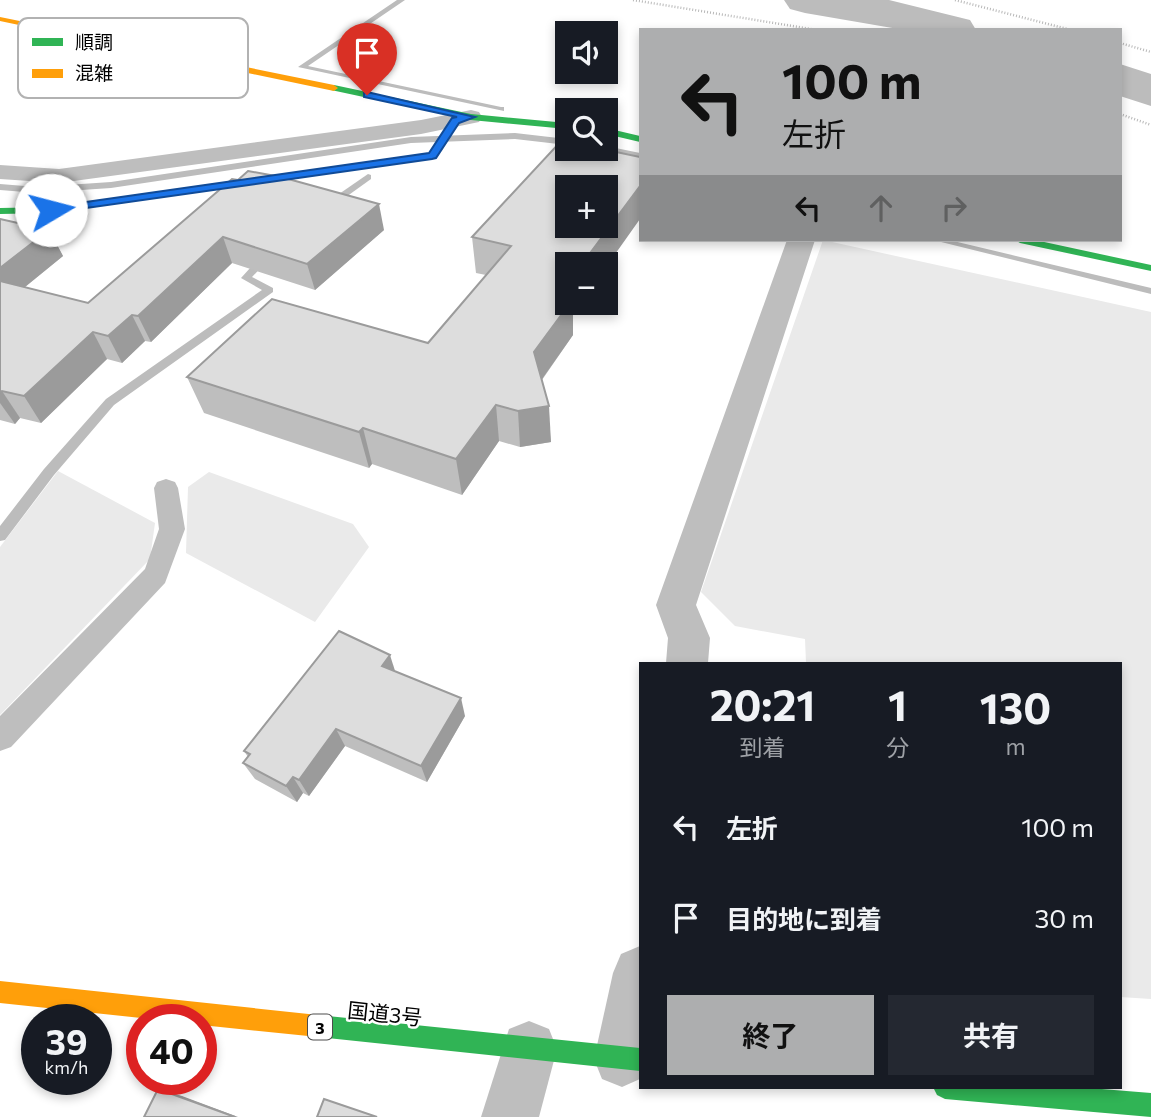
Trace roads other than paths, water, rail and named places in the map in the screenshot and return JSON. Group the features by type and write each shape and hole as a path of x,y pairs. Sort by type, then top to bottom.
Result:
{"main road":[{"path":"0,19 18,22"},
{"path":"248,71 463,119 555,125"},
{"path":"0,211 51,210 432,156 463,119"},
{"path":"618,134 639,139"},
{"path":"1029,242 1151,268"},
{"name":"国道3号","path":"0,992 631,1059"},
{"path":"968,1089 1151,1105"}],"street":[{"path":"0,172 59,176 463,119"},
{"path":"687,662 689,638 676,605 800,242"},
{"path":"631,1059 639,983"},
{"path":"510,1117 529,1049"}],"lane":[{"path":"0,737 156,575 172,529 166,488"}],"waterway":[{"path":"402,0 302,67 501,109"},
{"path":"805,0 901,15 947,28"},
{"path":"1122,80 1151,91"},
{"path":"0,187 37,190 111,185 411,140 515,136 555,141"},
{"path":"618,152 639,156"},
{"path":"329,205 368,177"},
{"path":"946,242 1151,291"},
{"path":"0,536 49,472 110,402 269,290 246,278 265,258"}]}
